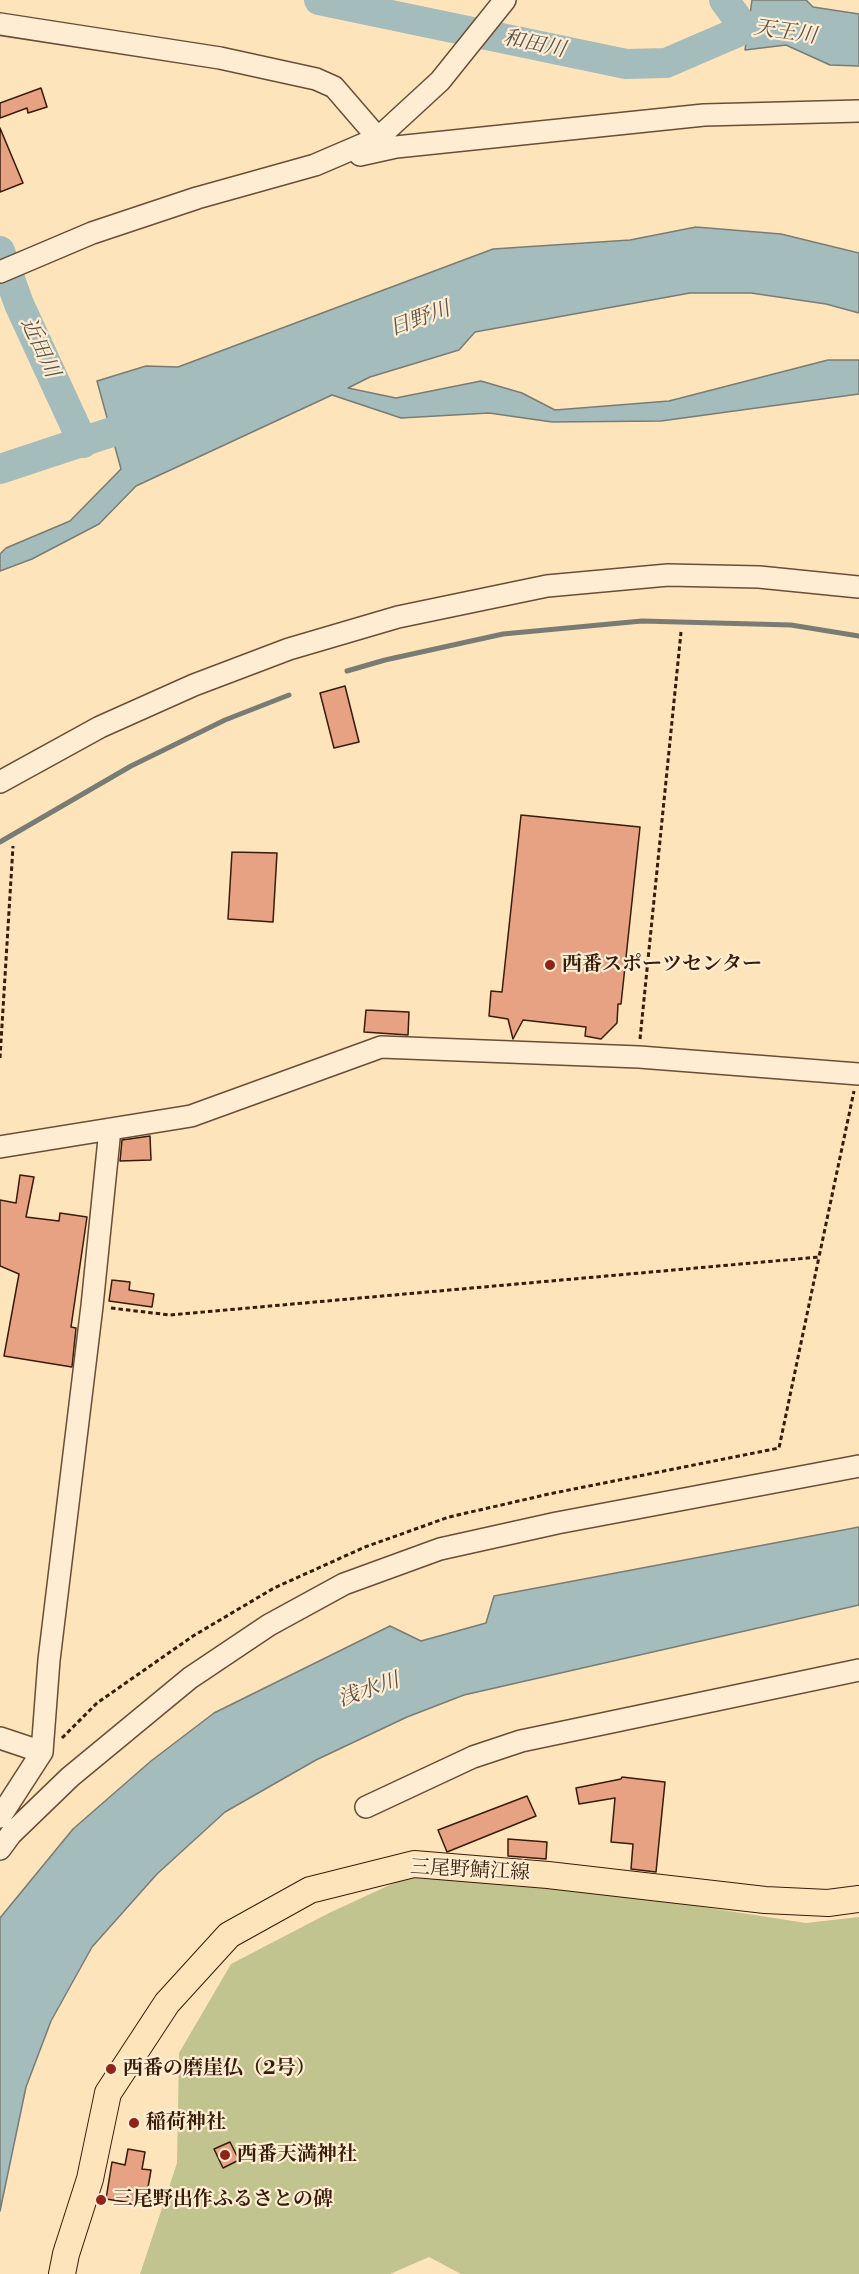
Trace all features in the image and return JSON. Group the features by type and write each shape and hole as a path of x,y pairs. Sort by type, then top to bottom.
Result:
{"main road":[{"name":"三尾野鯖江線","path":"62,2274 66,2253 90,2179 108,2093 168,2003 229,1935 310,1890 414,1864 548,1875 765,1900 828,1903 859,1899"}],"street":[{"path":"315,165 378,138 440,81 505,0"},
{"path":"0,24 220,58 316,78 334,87 378,138"},
{"path":"0,272 92,233 196,198 315,165 396,147 704,115 859,111"},
{"path":"0,782 100,727 194,685 289,649 398,617 547,586 668,575 759,577 859,587"},
{"path":"0,1147 191,1116 381,1047 639,1057 858,1074"},
{"path":"0,1817 42,1752 49,1660 92,1306 110,1129"},
{"path":"0,1849 11,1834 70,1777 190,1677 269,1624 344,1584 440,1549 557,1523 859,1466"},
{"path":"366,1808 473,1757 521,1741 859,1670"},
{"path":"0,1738 42,1752"}],"path":[{"path":"639,1057 681,632"},
{"path":"0,1058 14,846"},
{"path":"92,1306 170,1315 819,1257 858,1074"}],"green space":[{"path":"433,1865 806,1923 859,1917 859,2274 461,2274 429,2257 390,2274 140,2274 177,2163 179,2053 231,1964 329,1913"}],"water":[{"path":"752,0 806,0 813,7 859,14 859,66 830,65 786,45 745,50"},
{"path":"696,227 781,234 859,253 859,313 826,304 751,293 690,293 475,332 459,350 370,377 348,388 396,398 481,381 522,393 555,410 669,401 828,360 859,360 859,394 661,421 552,422 489,413 401,418 332,395 136,486 99,524 32,559 0,571 0,554 6,548 70,521 121,469 97,381 146,366 178,367 493,249 630,240"},
{"name":"浅水川","path":"859,1527 859,1605 464,1695 407,1717 316,1760 225,1812 157,1874 92,1947 51,2021 26,2087 0,2211 0,1918 73,1829 151,1761 214,1713 390,1626 421,1641 486,1623 494,1596"}],"building":[{"path":"41,88 47,107 28,113 27,108 0,118 0,103"},
{"path":"0,128 23,183 0,192"},
{"path":"345,686 359,742 334,748 320,693"},
{"path":"521,815 640,827 621,1004 618,1004 617,1023 601,1039 585,1036 586,1027 523,1020 513,1039 508,1019 489,1016 491,991 502,992"},
{"path":"232,852 277,853 273,922 228,919"},
{"path":"366,1010 409,1012 408,1035 364,1032"},
{"path":"150,1136 151,1160 120,1161 122,1140"},
{"path":"20,1175 34,1177 26,1217 59,1221 60,1213 87,1217 71,1327 76,1328 72,1367 4,1356 19,1274 0,1266 0,1200 16,1203"},
{"path":"112,1280 130,1282 129,1290 154,1294 152,1307 109,1301"},
{"path":"622,1777 665,1782 656,1872 631,1869 633,1844 611,1842 615,1798 579,1804 576,1788"},
{"path":"527,1796 536,1816 447,1852 438,1830"},
{"path":"508,1839 547,1842 546,1859 508,1856"},
{"path":"230,2142 239,2160 223,2168 214,2149"},
{"path":"128,2149 145,2152 142,2169 151,2170 145,2205 106,2199 112,2162 125,2165"}],"waterway":[{"name":"和田川","path":"319,0 626,64 666,63 745,29"},
{"name":"天王川","path":"724,0 745,29 764,31"},
{"name":"近田川","path":"0,251 19,304 83,443"},
{"name":"日野川","path":"0,469 148,420"},
{"path":"347,671 385,660 503,634 642,621 791,625 859,636"},
{"path":"0,842 131,766 225,720 289,695"}],"place":[{"name":"西番スポーツセンター","path":"550,965"},
{"name":"西番の磨崖仏（2号）","path":"111,2069"},
{"name":"稲荷神社","path":"134,2123"},
{"name":"西番天満神社","path":"225,2155"},
{"name":"三尾野出作ふるさとの碑","path":"101,2200"}]}
